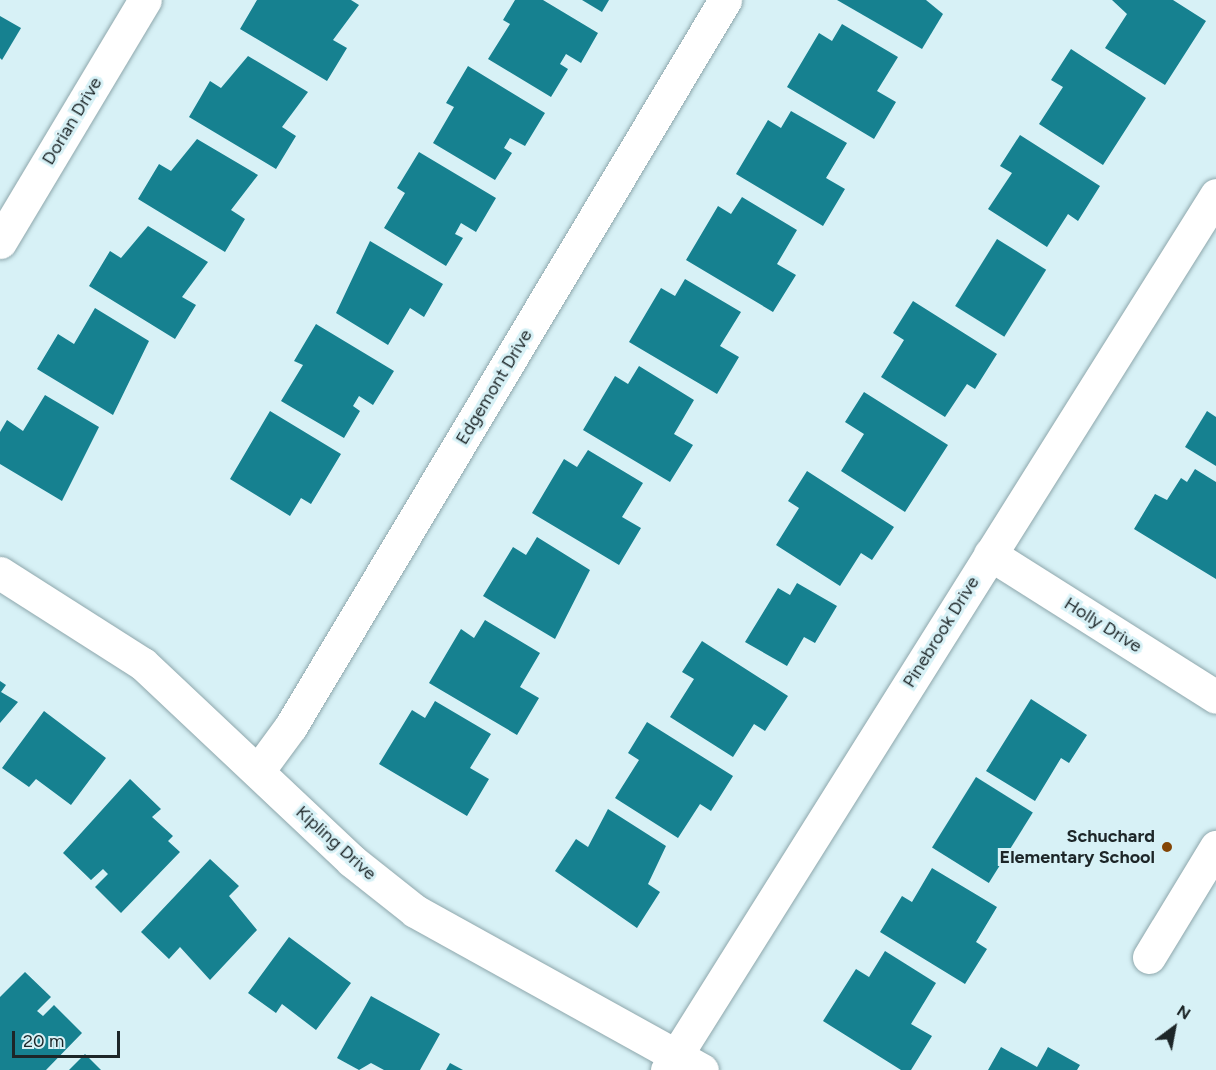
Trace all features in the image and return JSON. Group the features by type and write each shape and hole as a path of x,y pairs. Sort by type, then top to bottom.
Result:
{"street":[{"name":"Dorian Drive","path":"0,242 145,0"},
{"name":"Edgemont Drive","path":"258,771 291,726 725,0"},
{"name":"Pinebrook Drive","path":"682,1065 990,554 1216,195"},
{"name":"Holly Drive","path":"990,554 1216,697"},
{"name":"Kipling Drive","path":"0,573 143,664 352,861 415,911 682,1065"},
{"path":"1149,957 1216,847"}],"building":[{"path":"257,0 351,0 359,5 333,40 347,48 327,81 240,29"},
{"path":"515,0 543,0 598,33 581,63 566,54 560,64 568,69 551,97 488,59 510,24 503,20"},
{"path":"582,0 609,0 602,12"},
{"path":"837,0 926,0 943,14 922,49"},
{"path":"1112,0 1173,0 1206,21 1165,85 1105,48 1127,14"},
{"path":"0,16 21,28 2,60 0,58"},
{"path":"842,24 898,57 877,91 896,102 874,139 787,87 819,33 832,41"},
{"path":"1071,49 1146,98 1103,165 1039,124 1063,87 1051,80"},
{"path":"248,56 308,92 282,127 296,136 276,169 189,117 210,81 221,88"},
{"path":"468,66 545,113 525,146 510,138 504,148 512,153 495,180 433,143 454,107 446,103"},
{"path":"791,111 847,143 826,178 845,189 823,226 736,174 768,120 781,128"},
{"path":"1020,135 1100,186 1078,221 1068,214 1047,247 988,209 1012,173 1000,166"},
{"path":"197,139 258,175 231,210 245,219 225,252 138,199 159,164 171,171"},
{"path":"419,152 496,198 476,232 461,223 455,234 463,238 446,266 384,228 405,193 397,188"},
{"path":"742,197 797,230 777,264 796,275 773,312 686,260 718,206 731,214"},
{"path":"148,226 208,262 182,297 196,305 175,339 89,286 110,251 121,258"},
{"path":"997,239 1046,270 1004,337 955,306"},
{"path":"370,241 443,284 424,317 410,308 388,345 336,313"},
{"path":"685,279 741,312 720,346 739,357 717,394 629,342 661,288 675,296"},
{"path":"913,301 997,354 975,389 967,384 945,417 881,377 904,340 893,333"},
{"path":"95,308 149,341 113,415 37,369 58,334 74,344"},
{"path":"316,324 394,371 373,405 359,396 353,406 360,411 344,438 281,401 303,365 294,361"},
{"path":"639,366 694,400 674,434 693,445 670,482 583,430 615,376 628,384"},
{"path":"864,392 948,445 905,512 841,471 864,434 845,422"},
{"path":"45,395 99,427 62,501 0,464 0,432 7,420 23,431"},
{"path":"270,411 341,454 311,504 301,498 290,516 230,479"},
{"path":"1207,411 1216,417 1216,466 1185,447"},
{"path":"588,450 643,483 622,517 641,528 619,565 532,513 564,459 577,467"},
{"path":"1195,469 1216,482 1216,579 1134,529 1155,494 1167,500 1181,478 1187,482"},
{"path":"807,471 894,527 872,560 861,553 840,586 776,545 799,508 788,501"},
{"path":"537,537 590,570 555,639 483,596 513,547 526,555"},
{"path":"797,583 837,606 815,643 804,637 787,666 745,642 778,588 790,595"},
{"path":"485,620 540,653 520,687 539,698 517,735 429,683 461,629 474,638"},
{"path":"702,641 788,696 765,731 754,724 733,757 670,717 694,679 682,672"},
{"path":"0,681 6,685 1,692 18,702 0,723"},
{"path":"1031,699 1087,735 1069,763 1061,758 1035,801 986,771"},
{"path":"435,701 491,734 470,768 489,779 467,816 379,764 412,710 425,718"},
{"path":"44,711 106,758 71,805 36,779 29,787 2,768"},
{"path":"647,722 733,776 711,811 700,804 678,838 615,798 639,760 628,753"},
{"path":"976,777 1033,813 989,883 932,847"},
{"path":"130,779 161,809 152,817 173,836 168,841 180,852 121,913 95,887 108,874 103,869 91,880 63,853"},
{"path":"608,809 666,846 648,884 660,892 637,928 555,871 576,839 588,847"},
{"path":"210,859 239,886 229,896 257,930 210,980 180,947 169,959 141,932"},
{"path":"932,868 997,907 976,942 987,949 965,984 880,932 902,896 912,902"},
{"path":"289,937 351,983 316,1030 282,1004 276,1013 248,993"},
{"path":"885,951 936,983 911,1024 932,1036 911,1070 901,1070 823,1021 856,969 869,977"},
{"path":"25,972 51,997 37,1011 43,1016 54,1005 82,1033 46,1070 0,1070 0,997"},
{"path":"371,996 440,1034 420,1070 384,1070 371,1063 359,1070 337,1058"},
{"path":"1001,1047 1037,1067 1048,1047 1080,1065 1077,1070 988,1070"},
{"path":"85,1054 101,1070 69,1070"},
{"path":"450,1063 463,1070 446,1070"}],"place":[{"name":"Schuchard Elementary School","path":"1167,847"}]}
